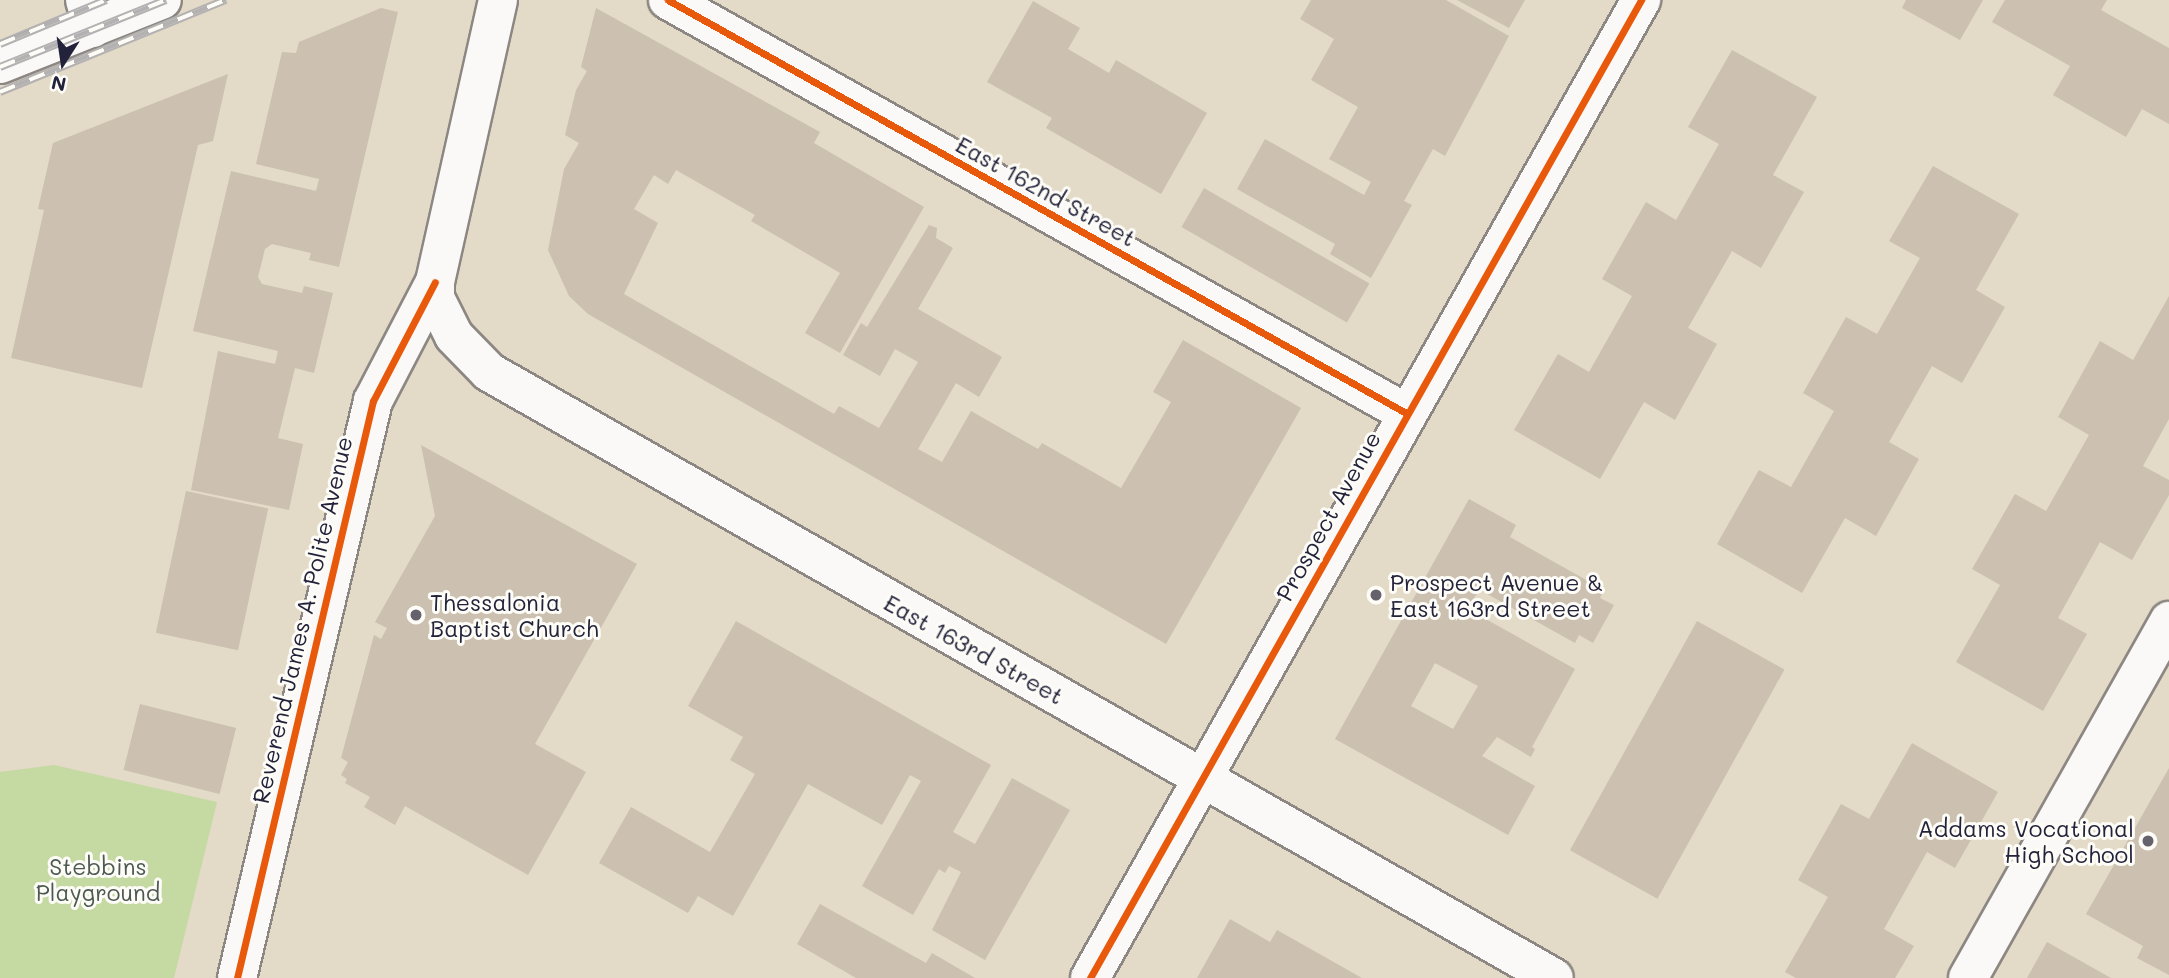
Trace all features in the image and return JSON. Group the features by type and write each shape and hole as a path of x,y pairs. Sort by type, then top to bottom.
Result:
{"street":[{"path":"0,64 89,14 162,0"},
{"name":"Reverend James A. Polite Avenue","path":"237,978 373,401 435,282 498,0"},
{"name":"East 162nd Street","path":"668,0 1406,413"},
{"name":"Prospect Avenue","path":"1090,978 1641,0"},
{"name":"East 163rd Street","path":"435,282 435,298 454,336 507,386 1554,978"},
{"path":"1968,978 2169,621"}],"green space":[{"name":"Stebbins Playground","path":"54,765 217,802 174,978 0,978 0,772"}],"building":[{"path":"1311,0 1446,0 1509,36 1445,156 1433,149 1404,201 1412,205 1371,278 1330,254 1335,244 1237,189 1265,139 1364,195 1371,182 1329,159 1358,107 1311,80 1334,39 1300,19"},
{"path":"1457,0 1525,0 1509,28"},
{"path":"1906,0 1983,0 1960,40 1902,8"},
{"path":"2005,0 2107,0 2101,10 2169,48 2169,124 2142,109 2126,137 2053,95 2070,66 1992,22"},
{"path":"1033,1 1080,28 1068,49 1109,73 1116,60 1207,113 1161,194 1046,128 1052,118 987,82"},
{"path":"381,8 398,12 339,267 309,260 311,253 272,244 265,249 258,277 262,284 302,293 304,286 333,293 314,373 295,368 278,438 303,444 289,510 191,490 218,351 275,364 278,351 193,331 231,171 316,191 319,179 256,164 282,52 296,53 299,42"},
{"path":"596,8 820,132 814,143 924,207 840,353 805,333 840,273 751,221 755,215 676,170 668,184 654,175 634,209 658,223 624,294 834,414 839,406 879,428 918,362 895,349 880,376 843,355 861,323 867,327 929,225 937,228 936,238 953,248 918,309 1002,357 979,397 956,383 918,449 942,462 971,411 1038,449 1042,443 1121,488 1171,402 1153,392 1183,340 1301,408 1166,644 588,314 569,296 548,250 564,169 579,143 565,135 576,90 587,71 581,67"},
{"path":"1732,50 1817,97 1773,175 1804,192 1761,268 1732,251 1688,328 1717,344 1675,420 1644,402 1600,479 1514,430 1558,354 1589,372 1632,296 1602,279 1646,202 1676,220 1719,144 1688,127"},
{"path":"228,74 213,141 198,145 142,388 11,358 44,210 38,209 53,143"},
{"path":"1933,166 2019,214 1976,290 2005,307 1962,383 1932,366 1889,442 1919,459 1876,536 1845,518 1802,593 1717,544 1759,470 1791,487 1834,411 1803,393 1846,317 1877,334 1920,258 1889,241"},
{"path":"1204,188 1369,284 1347,322 1182,227"},
{"path":"2169,296 2169,419 2143,466 2169,480 2169,495 2132,560 2100,542 2058,618 2087,634 2043,711 1956,662 2000,585 1972,569 2015,494 2046,511 2089,435 2058,417 2100,341 2133,360"},
{"path":"421,445 637,564 535,744 586,772 528,875 405,806 395,825 364,807 370,797 345,783 347,779 341,775 348,762 341,758 374,635 381,639 387,628 375,622 435,516"},
{"path":"186,491 268,508 238,650 156,633"},
{"path":"1469,499 1516,525 1510,537 1604,590 1600,598 1614,605 1593,643 1579,635 1575,643 1480,590 1466,608 1575,669 1532,747 1535,749 1531,757 1497,737 1482,756 1535,786 1508,835 1335,739","holes":["1435,663 1478,686 1453,729 1411,706"]},
{"path":"736,621 991,765 953,832 975,844 1012,778 1070,810 985,960 932,930 961,872 949,866 945,873 939,869 913,915 862,886 921,781 910,775 882,825 808,784 733,916 698,896 688,913 599,863 631,807 710,852 755,774 730,760 743,737 688,706"},
{"path":"1697,621 1784,669 1657,899 1570,850"},
{"path":"140,704 236,728 220,794 124,770"},
{"path":"1912,743 1998,792 1955,868 1927,852 1884,929 1914,946 1895,978 1796,978 1785,972 1828,897 1798,880 1841,804 1869,819"},
{"name":"Addams Vocational High School","path":"2169,768 2169,975 2137,958 2143,946 2086,914"},
{"path":"820,904 926,963 932,953 975,978 856,978 797,944"},
{"path":"1230,919 1270,942 1277,930 1362,978 1197,978"},
{"path":"2047,942 2111,978 2027,978"}],"railway":[{"path":"0,44 106,0"},
{"path":"0,67 166,0"},
{"path":"0,92 226,0"}],"cycle path":[{"path":"668,0 1406,413"},
{"path":"1090,978 1641,0"},
{"path":"237,978 373,401 435,282"}],"place":[{"name":"Prospect Avenue & East 163rd Street","path":"1376,595"},
{"name":"Thessalonia Baptist Church","path":"416,615"},
{"name":"Addams Vocational High School","path":"2148,841"}]}
